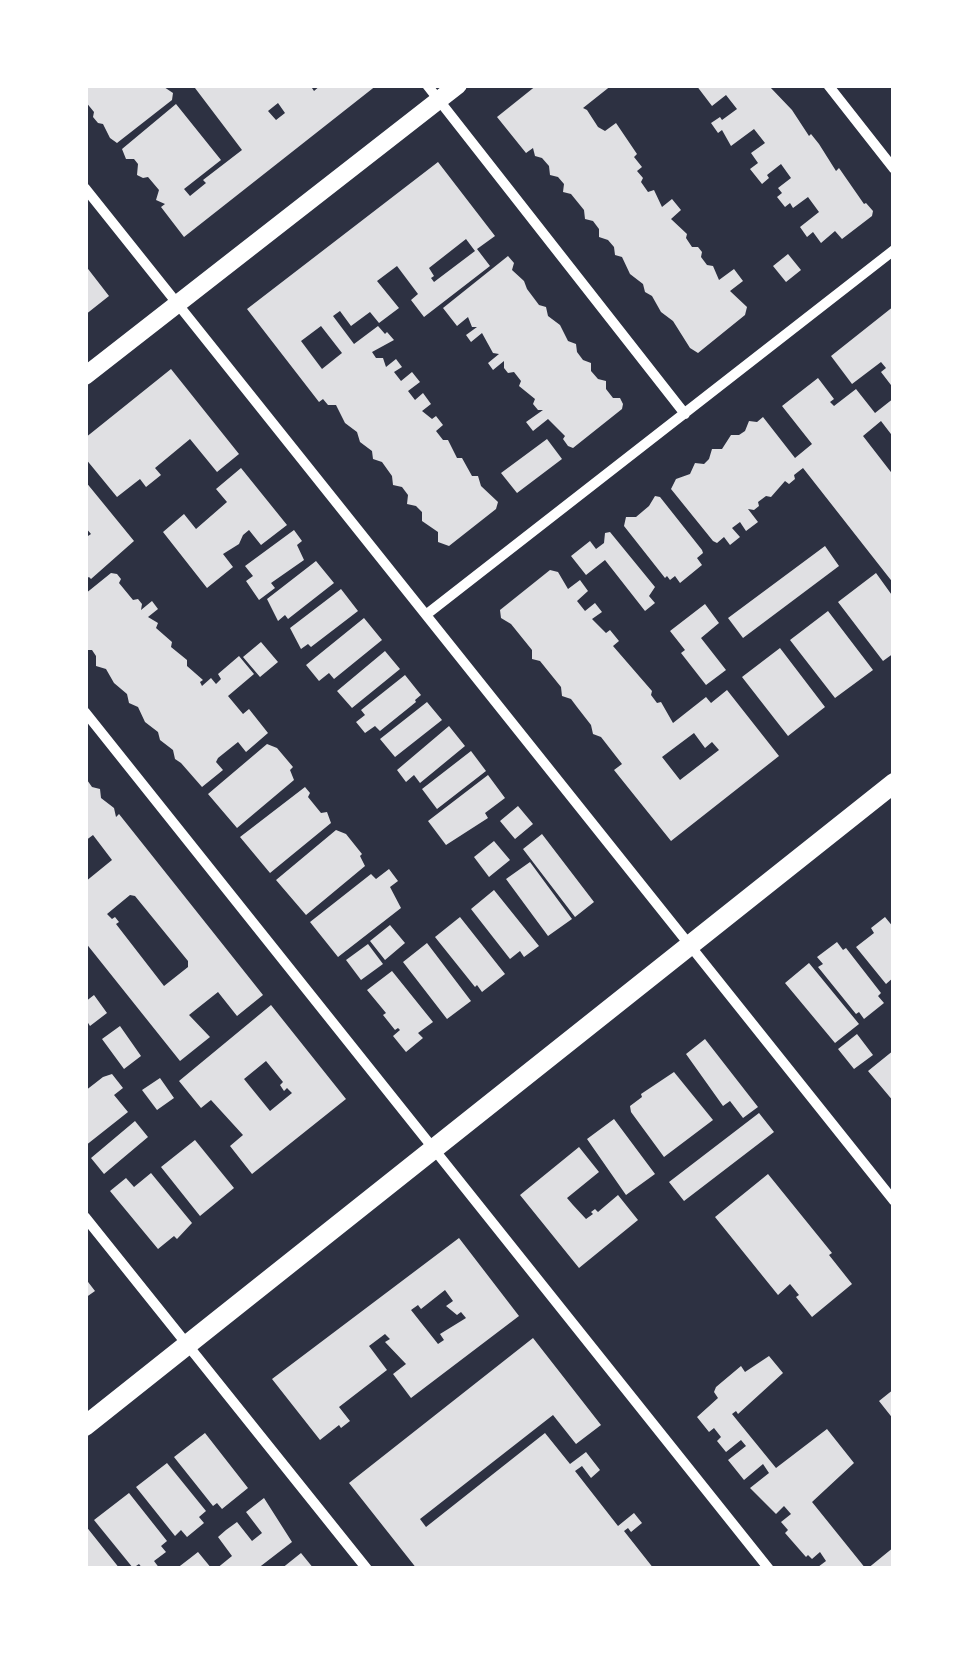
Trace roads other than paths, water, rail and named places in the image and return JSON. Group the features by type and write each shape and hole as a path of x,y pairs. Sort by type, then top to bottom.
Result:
{"highway":[{"path":"85,1426 894,783"}],"main road":[{"path":"85,376 433,92 458,85"}],"street":[{"path":"828,85 894,170"},
{"path":"433,92 684,414"},
{"path":"85,188 894,1200"},
{"path":"428,614 894,250"},
{"path":"85,712 769,1569"},
{"path":"85,1217 366,1569"}]}
